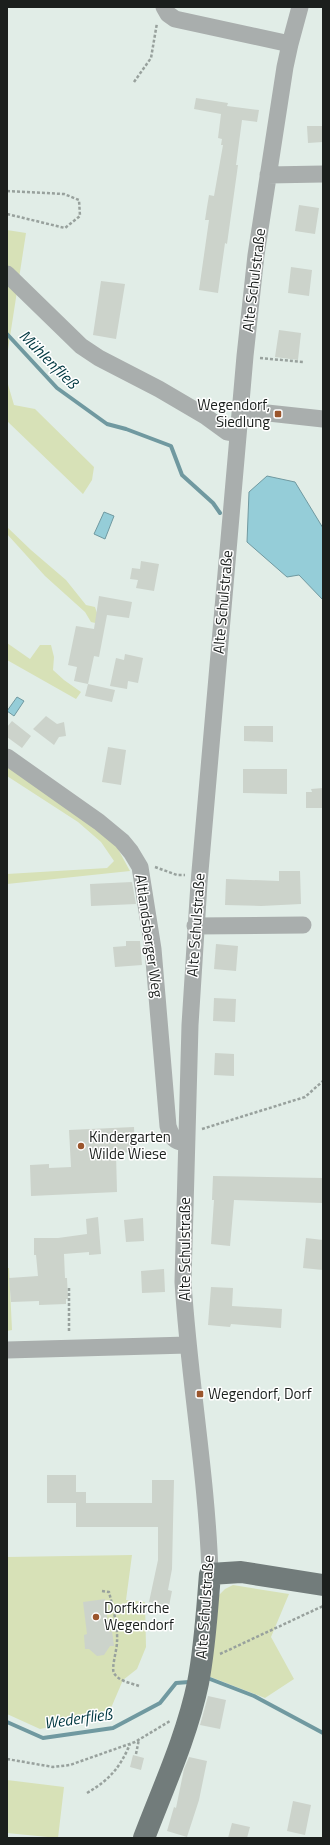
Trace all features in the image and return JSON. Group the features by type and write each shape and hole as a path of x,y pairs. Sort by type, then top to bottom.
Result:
{"main road":[{"path":"210,1574 241,1572 323,1585"},
{"name":"Alte Schulstraße","path":"144,1838 189,1716 199,1677 210,1574"}],"street":[{"name":"Alte Schulstraße","path":"210,1574 207,1516 188,1345 183,1270 191,1137 190,1025 195,926 240,410 256,255 290,44 300,7"},
{"path":"161,13 175,19 290,44"},
{"path":"268,175 323,174"},
{"path":"7,274 81,346 99,358 199,412 227,432 238,434"},
{"path":"240,410 323,419"},
{"name":"Altlandsberger Weg","path":"7,756 99,822 122,841 140,867 154,949 168,1126 172,1138 177,1142 191,1137"},
{"path":"195,926 302,925"},
{"path":"7,1350 69,1347 188,1345"}],"path":[{"path":"134,82 151,58 161,13"},
{"path":"7,191 64,194 79,200 80,216 65,228 7,214"},
{"path":"258,358 303,362"},
{"path":"140,867 153,866 177,875 199,876"},
{"path":"191,1137 305,1097 323,1081"},
{"path":"69,1288 69,1347"},
{"path":"102,1591 109,1592 114,1612 117,1641 113,1669 114,1674 118,1678 139,1686"},
{"path":"216,1655 323,1606"},
{"path":"7,1759 53,1767 70,1765 130,1744 166,1722 179,1717 189,1716"},
{"path":"136,1754 139,1739"},
{"path":"87,1793 103,1783 114,1771 124,1759 130,1744"}],"green space":[{"path":"7,230 26,233 7,356"},
{"path":"7,381 14,405 35,409 94,467 92,480 83,494 7,421"},
{"path":"7,527 66,580 86,605 95,607 104,625 91,622 85,612 45,576 7,534"},
{"path":"7,643 30,659 40,645 51,645 54,657 53,670 81,692 76,699 7,660"},
{"path":"7,766 112,838 130,871 7,884 7,874 107,868 114,861 101,842 78,822 7,776"},
{"path":"7,1268 9,1268 12,1330 7,1331"},
{"path":"132,1555 126,1600 145,1602 146,1647 137,1669 123,1680 111,1708 91,1718 40,1729 7,1714 7,1557"},
{"path":"233,1585 289,1594 271,1637 294,1679 265,1698 208,1676 219,1595 225,1589"},
{"path":"7,1780 64,1787 58,1838 7,1833"}],"water":[{"path":"267,476 295,482 323,528 323,600 299,575 287,577 247,542 249,492"},
{"path":"104,512 114,516 105,539 94,534"},
{"path":"17,697 24,701 14,716 7,711"}],"building":[{"path":"196,98 228,103 227,106 259,110 257,122 242,120 236,165 238,165 227,244 225,243 218,293 199,290 209,220 205,220 207,207 209,195 214,196 223,145 221,145 222,139 218,138 221,114 194,109"},
{"path":"307,126 323,126 323,142 308,143"},
{"path":"299,205 319,208 315,234 295,231"},
{"path":"291,267 312,270 309,296 288,293"},
{"path":"101,281 125,284 116,339 93,335"},
{"path":"279,330 301,333 298,360 275,357"},
{"path":"141,561 159,564 154,591 136,588 138,580 130,579 132,568 140,569"},
{"path":"99,596 132,602 129,618 107,615 99,657 94,656 88,684 74,681 77,667 68,665 76,626 94,629"},
{"path":"125,654 143,658 138,683 128,681 127,689 110,686 116,658 124,660"},
{"path":"88,684 115,690 112,702 85,696"},
{"path":"46,716 57,724 64,722 66,736 59,737 54,745 33,729"},
{"path":"12,721 31,736 22,748 7,737 7,727"},
{"path":"244,726 273,726 273,742 244,741"},
{"path":"108,747 126,750 121,785 102,782"},
{"path":"243,769 287,769 287,794 243,793"},
{"path":"323,788 323,808 306,808 306,792 312,792 311,789"},
{"path":"279,871 300,871 301,904 261,906 225,905 226,879 279,881"},
{"path":"132,882 136,904 91,906 90,884"},
{"path":"126,941 140,941 142,965 115,967 113,947 126,946"},
{"path":"216,944 238,946 236,971 214,969"},
{"path":"214,998 236,999 235,1022 213,1021"},
{"path":"215,1053 234,1054 234,1076 214,1075"},
{"path":"134,1127 135,1152 116,1153 117,1192 31,1196 30,1165 49,1164 49,1168 71,1167 69,1130"},
{"path":"213,1176 323,1178 323,1203 234,1200 230,1246 211,1244 214,1200 212,1200"},
{"path":"98,1217 101,1254 89,1255 89,1252 64,1254 68,1299 66,1299 66,1304 39,1305 39,1301 11,1302 9,1278 38,1276 36,1255 34,1255 34,1238 58,1238 87,1234 86,1219"},
{"path":"143,1218 144,1241 126,1242 124,1220"},
{"path":"306,1238 323,1240 323,1270 303,1268"},
{"path":"164,1269 165,1292 142,1293 141,1271"},
{"path":"211,1287 233,1288 232,1306 282,1309 281,1328 231,1324 230,1327 208,1325"},
{"path":"47,1475 76,1475 76,1492 86,1492 86,1503 152,1503 152,1480 174,1480 172,1569 168,1590 172,1591 169,1606 149,1602 158,1560 158,1527 76,1527 76,1503 47,1503"},
{"name":"Dorfkirche Wegendorf","path":"105,1599 109,1632 112,1631 114,1646 110,1646 104,1655 97,1656 89,1649 85,1649 84,1635 87,1634 83,1602"},
{"path":"208,1696 226,1700 220,1729 200,1725"},
{"path":"133,1755 144,1758 141,1770 130,1767"},
{"path":"189,1757 207,1761 199,1800 187,1837 167,1831 174,1807 176,1808 184,1769"},
{"path":"293,1801 311,1805 305,1835 287,1831"},
{"path":"232,1823 250,1827 247,1838 228,1838"}],"waterway":[{"name":"Mühlenfließ","path":"7,334 57,388 107,424 126,429 171,446 182,475 213,503 220,513"},
{"name":"Wederfließ","path":"210,1679 254,1696 323,1733"},
{"name":"Wederfließ","path":"7,1722 43,1738 113,1728 160,1703 176,1683 189,1682"}],"place":[{"name":"Wegendorf, Siedlung","path":"278,414"},
{"name":"Kindergarten Wilde Wiese","path":"81,1146"},
{"name":"Wegendorf, Dorf","path":"200,1394"},
{"name":"Dorfkirche Wegendorf","path":"96,1617"}]}
